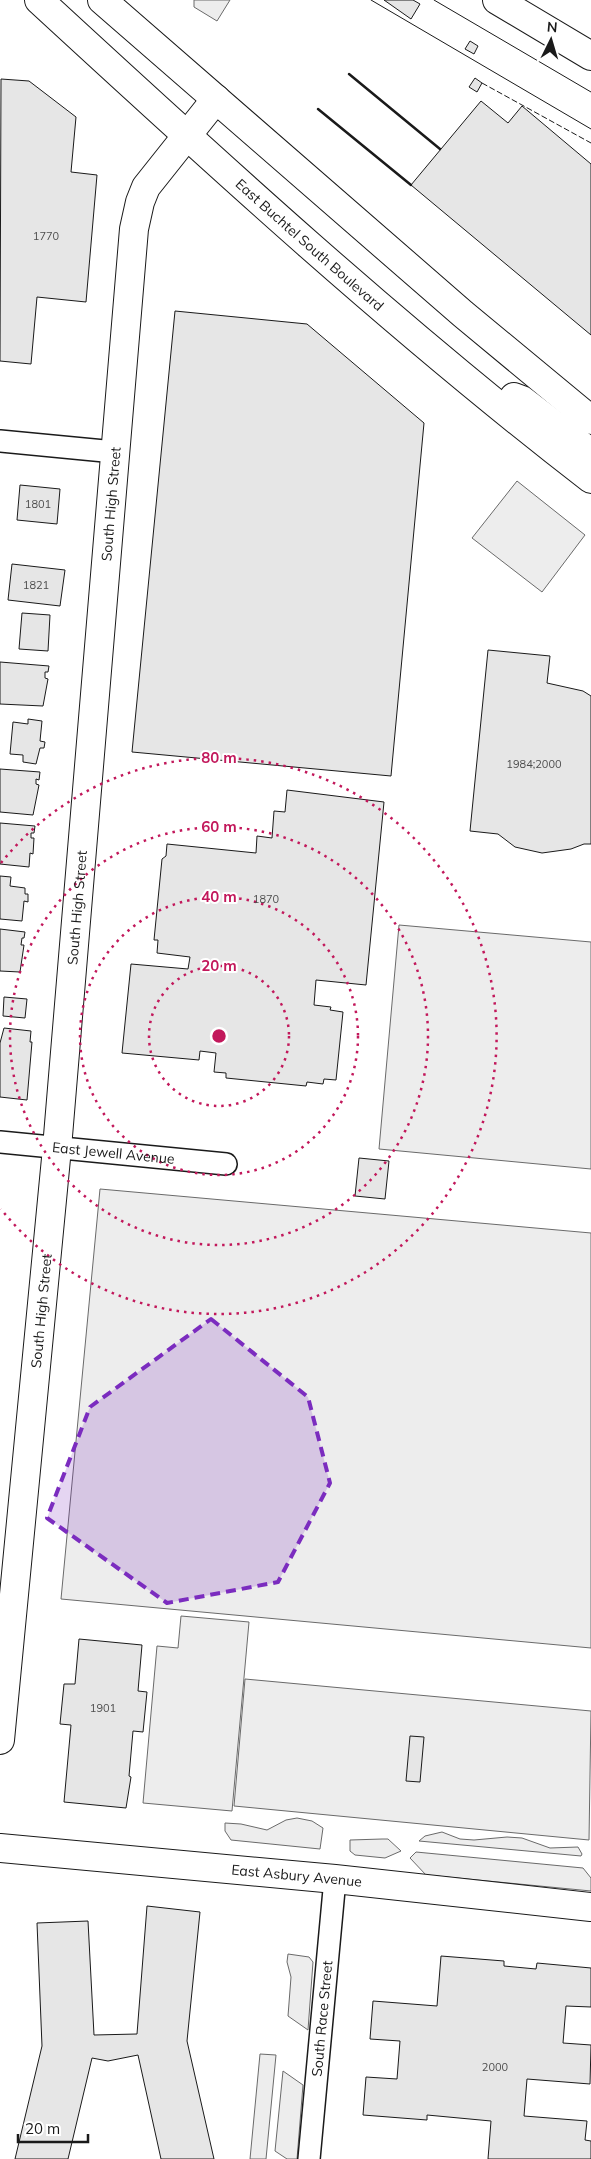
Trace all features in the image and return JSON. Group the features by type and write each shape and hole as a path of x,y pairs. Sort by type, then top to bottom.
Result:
{"main road":[{"name":"East Buchtel South Boulevard","path":"39,0 186,135 466,378 591,479"},
{"path":"102,0 463,314 591,420"},
{"path":"497,0 591,56"},
{"path":"504,0 591,44"},
{"name":"South High Street","path":"0,1740 57,1148 135,219 146,187 216,99"},
{"path":"466,378 522,400 591,453"},
{"name":"East Asbury Avenue","path":"0,1848 335,1879 591,1907"}],"street":[{"path":"0,441 115,452"},
{"name":"East Jewell Avenue","path":"0,1142 226,1164"},
{"name":"South Race Street","path":"309,2159 335,1879"}],"highlighted area":[{"path":"211,1319 308,1397 330,1483 278,1582 167,1603 47,1518 90,1407"}],"shaded area":[{"path":"194,0 230,0 217,21 194,7"},
{"path":"517,481 585,535 542,592 472,538"},
{"path":"399,925 591,942 591,1169 379,1149"},
{"path":"100,1189 591,1233 591,1648 61,1599"},
{"path":"181,1616 249,1622 232,1811 143,1803 157,1646 178,1648"},
{"path":"245,1679 591,1711 589,1840 234,1806"},
{"path":"297,1818 312,1821 323,1828 320,1849 231,1840 225,1831 225,1823 241,1824 267,1830 286,1820"},
{"path":"442,1832 460,1839 522,1838 550,1848 578,1847 582,1854 581,1856 419,1841 425,1836"},
{"path":"388,1839 401,1851 385,1858 355,1855 350,1851 350,1840"},
{"path":"416,1852 583,1868 591,1878 591,1891 426,1875 410,1858"},
{"path":"288,1954 309,1957 313,1962 308,2030 288,2016 291,1977 287,1962"},
{"path":"260,2054 276,2055 266,2159 250,2159"},
{"path":"283,2071 303,2085 297,2159 287,2159 275,2151"}],"building":[{"path":"384,0 413,0 420,4 411,19"},
{"path":"470,41 478,46 474,54 465,49"},
{"path":"475,78 482,83 477,92 469,87"},
{"path":"1,79 29,81 76,117 71,172 97,175 86,302 37,297 31,364 0,361"},
{"path":"481,101 508,123 522,106 591,164 591,335 411,185"},
{"path":"175,311 307,324 424,423 391,776 132,752"},
{"path":"20,485 60,489 57,524 17,520"},
{"path":"12,564 65,570 60,606 8,600"},
{"path":"22,613 50,615 48,651 19,649"},
{"path":"488,650 550,656 547,683 583,691 591,696 591,844 542,853 515,847 498,834 470,831"},
{"path":"0,662 49,666 48,672 45,672 45,678 48,679 43,706 0,704"},
{"path":"28,719 42,721 40,741 45,742 44,748 40,748 36,764 23,762 23,755 10,754 13,722 28,724"},
{"path":"0,769 40,772 39,780 36,779 36,784 39,785 33,815 0,812"},
{"path":"287,790 384,802 366,985 316,980 314,1005 331,1007 330,1010 343,1012 336,1080 324,1079 323,1084 307,1082 306,1086 226,1078 226,1073 214,1072 216,1053 200,1051 199,1060 122,1053 131,964 188,969 190,957 157,953 158,940 154,940 162,859 166,856 167,844 256,853 257,836 272,838 274,811 285,812"},
{"path":"0,823 35,826 34,833 31,833 31,838 34,838 33,854 30,853 29,867 0,864"},
{"path":"0,876 11,877 10,886 25,888 25,894 28,894 28,902 24,901 22,921 0,919"},
{"path":"0,929 25,932 21,945 24,945 20,972 0,971"},
{"path":"4,997 27,999 25,1018 3,1016"},
{"path":"4,1028 31,1031 30,1042 32,1042 27,1100 0,1097 0,1043"},
{"path":"359,1158 389,1161 385,1199 355,1196"},
{"path":"79,1639 142,1645 138,1691 147,1692 143,1732 133,1731 129,1776 131,1777 126,1808 64,1802 71,1725 60,1724 64,1684 75,1684"},
{"path":"410,1736 424,1737 420,1782 406,1781"},
{"path":"147,1906 200,1912 187,2041 214,2159 161,2159 138,2055 108,2061 92,2058 68,2159 15,2159 42,2046 37,1923 88,1921 94,2035 137,2034"},
{"path":"441,1956 504,1961 504,1966 536,1969 537,1963 591,1968 591,2007 566,2006 563,2043 591,2045 590,2084 527,2079 524,2116 587,2121 585,2140 591,2141 591,2159 488,2159 491,2121 427,2115 427,2120 363,2115 366,2077 397,2079 400,2041 370,2039 373,2001 437,2006"}],"tram line":[{"path":"371,0 591,129"},
{"path":"434,0 591,92"}],"fence":[{"path":"482,83 591,143"}],"wall":[{"path":"349,74 440,149"},
{"path":"318,109 411,185"}]}
